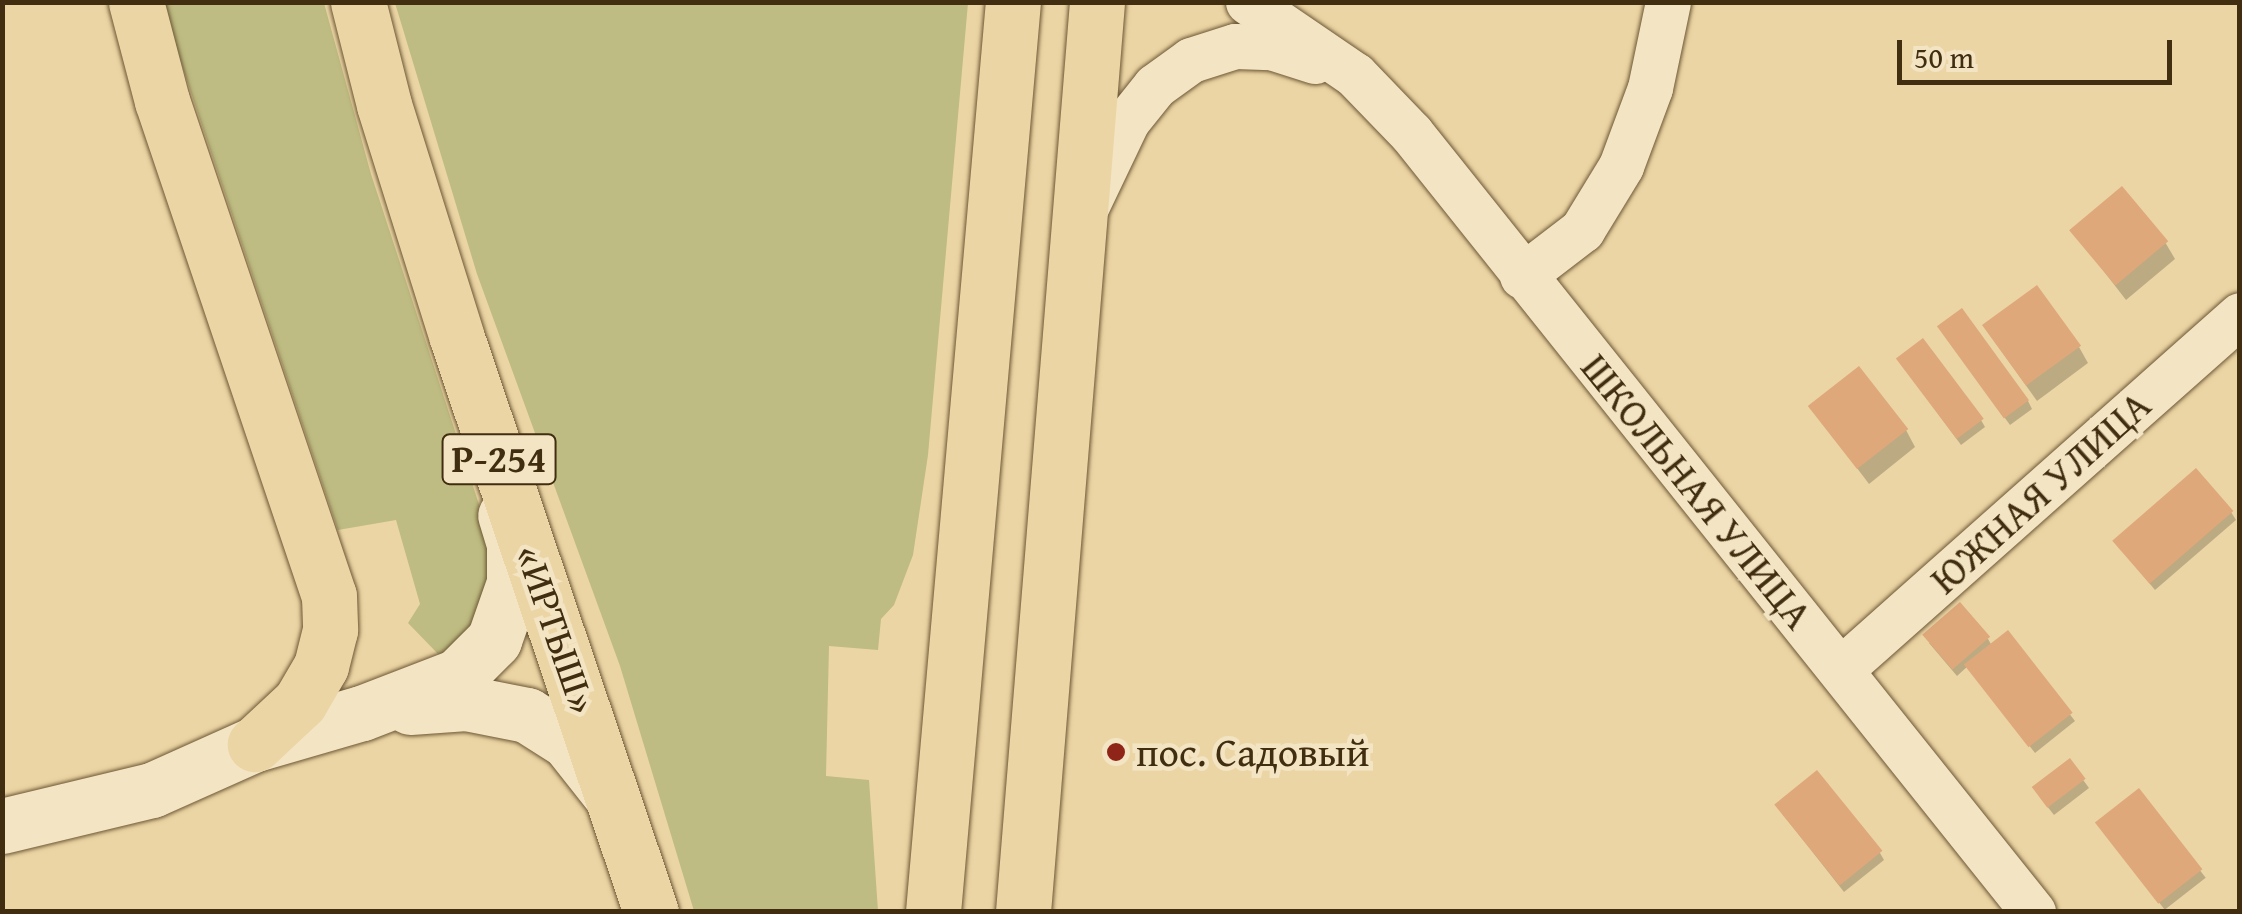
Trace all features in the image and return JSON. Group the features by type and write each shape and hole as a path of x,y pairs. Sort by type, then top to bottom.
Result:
{"main road":[{"path":"136,2 162,101 329,596 330,630 320,666 300,702 255,744"},
{"name":"«ИРТЫШ»","path":"358,2 384,105 457,338 652,912"},
{"path":"933,912 1012,2"},
{"path":"1023,912 1097,2"},
{"path":"2,826 152,790 255,744 429,690 476,662 504,616 516,566 508,523 410,234 384,105"},
{"path":"362,713 466,703 527,715 568,740 622,815"}],"street":[{"name":"ШКОЛЬНАЯ УЛИЦА","path":"1248,2 1355,74 1411,132 2033,912"},
{"path":"1522,276 1582,230 1620,166 1650,88 1668,2"},
{"path":"1081,218 1127,121 1154,86 1191,60 1236,46 1272,47 1355,74"},
{"name":"ЮЖНАЯ УЛИЦА","path":"1841,669 2240,315"}],"shaded area":[{"path":"161,3 324,3 371,174 490,538 494,572 470,629 440,656 408,623 420,604 396,520 338,530"},
{"path":"395,3 968,3 928,455 913,555 894,605 881,619 878,650 829,646 826,776 869,780 878,911 694,911 620,666 477,274"}],"building":[{"path":"2122,186 2168,241 2115,286 2069,230"},
{"path":"2037,285 2081,346 2026,386 1982,325"},
{"path":"1962,308 2029,400 2004,418 1937,326"},
{"path":"1923,338 1984,419 1957,439 1896,358"},
{"path":"1859,366 1908,429 1857,469 1808,406"},
{"path":"2196,468 2233,511 2150,584 2112,541"},
{"path":"1960,602 1990,637 1952,670 1922,635"},
{"path":"2008,630 2073,713 2029,747 1964,664"},
{"path":"2070,758 2086,779 2047,808 2032,787"},
{"path":"1817,770 1882,851 1840,885 1774,805"},
{"path":"2139,788 2202,869 2158,904 2095,822"}],"place":[{"name":"пос. Садовый","path":"1116,752"}]}
